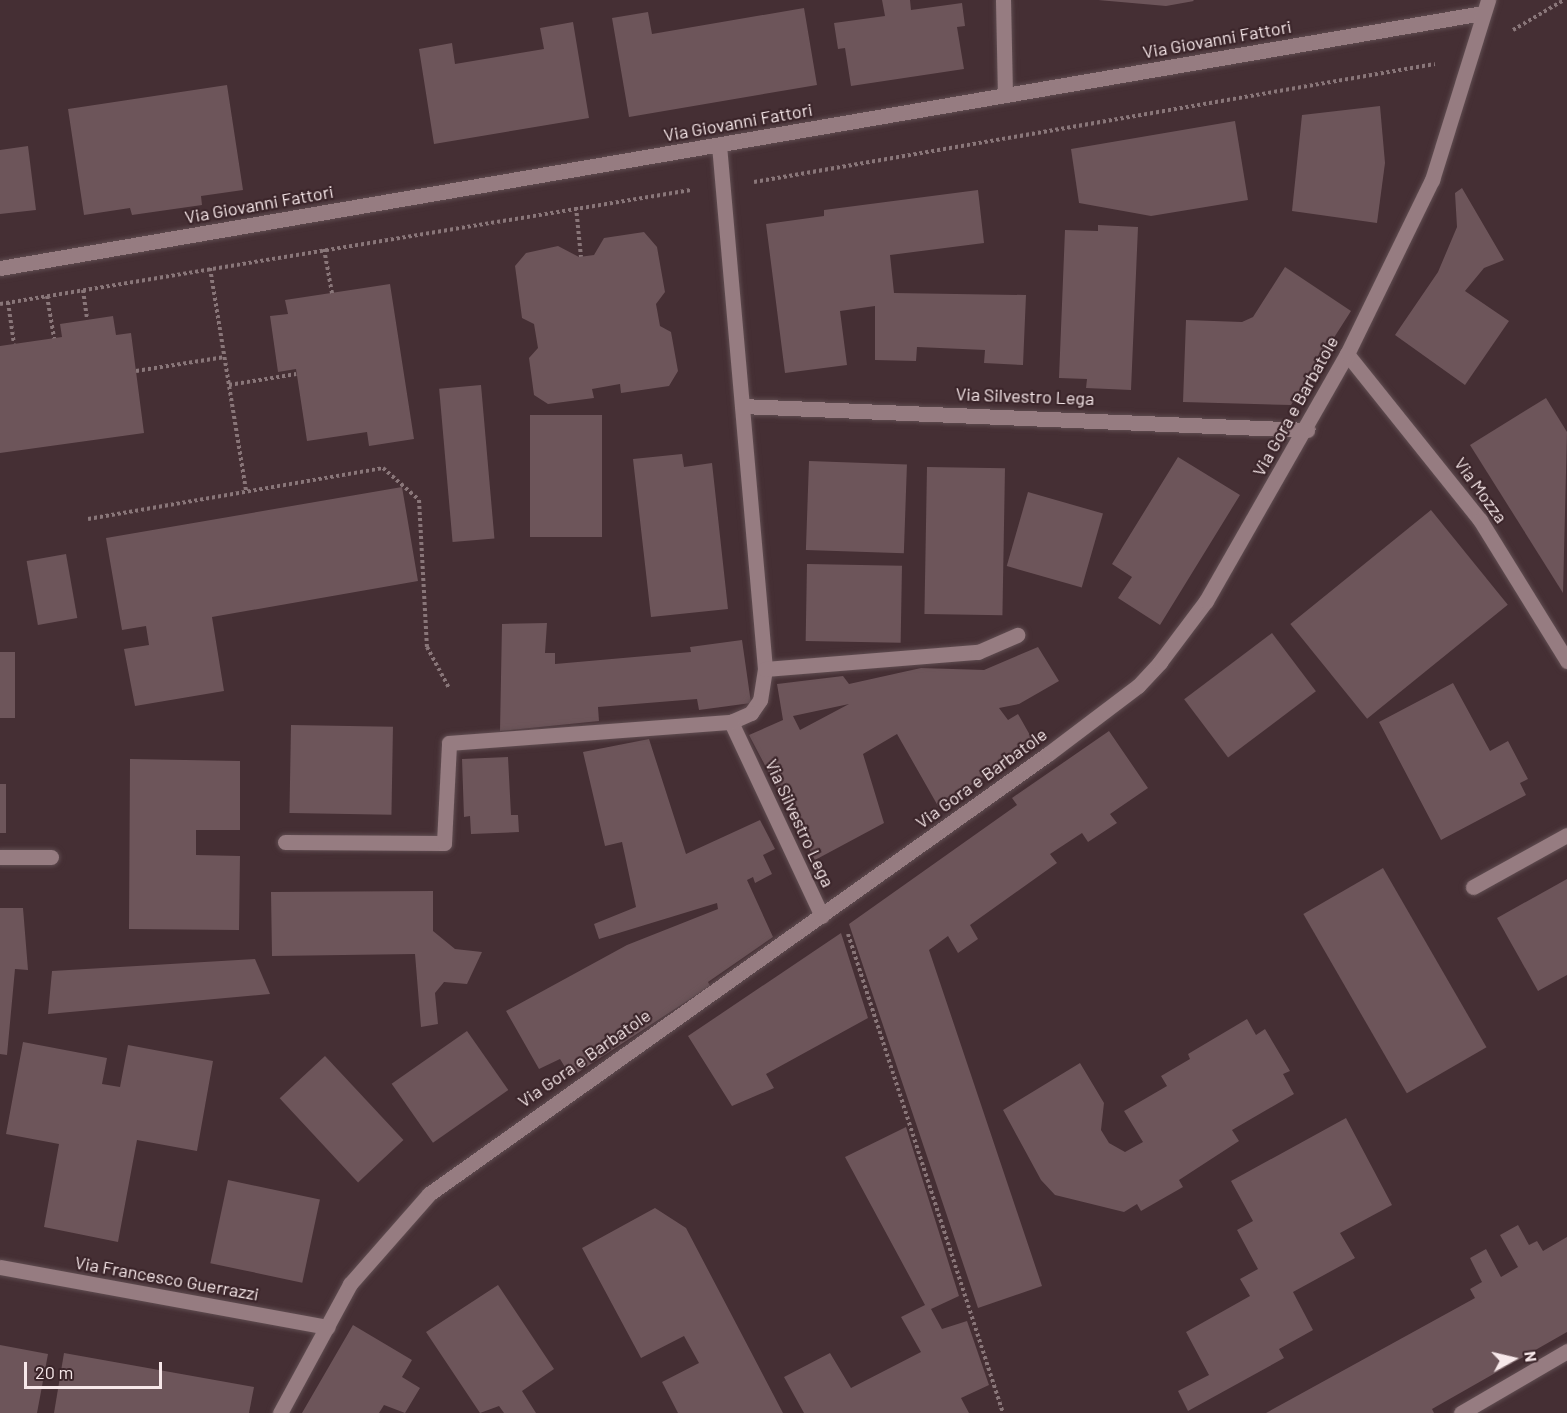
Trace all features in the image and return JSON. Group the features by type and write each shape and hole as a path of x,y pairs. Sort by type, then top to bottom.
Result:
{"street":[{"path":"1003,0 1005,95"},
{"name":"Via Giovanni Fattori","path":"0,268 1005,95 1485,7"},
{"name":"Via Gora e Barbatole","path":"280,1413 368,1260 450,1176 842,902 1138,686 1206,601 1307,430 1347,354 1432,180 1485,7"},
{"path":"285,842 444,843 449,744 731,722 756,707 765,669 719,145"},
{"name":"Via Mozza","path":"1347,354 1479,520 1567,661"},
{"name":"Via Silvestro Lega","path":"742,406 1307,430"},
{"path":"765,669 978,652 1017,635"},
{"name":"Via Silvestro Lega","path":"731,722 822,916"},
{"path":"1473,887 1567,835"},
{"path":"0,857 51,857"},
{"name":"Via Francesco Guerrazzi","path":"0,1267 328,1327"},
{"path":"1461,1413 1567,1351"}],"path":[{"path":"0,304 689,188 703,204 746,197 754,182 1469,56 1564,0"},
{"path":"576,207 581,256"},
{"path":"324,249 332,293"},
{"path":"210,268 246,491"},
{"path":"82,290 87,320"},
{"path":"47,296 54,338"},
{"path":"8,302 14,344"},
{"path":"136,371 225,357"},
{"path":"230,385 296,374"},
{"path":"88,519 383,468 419,500 426,647 449,688"},
{"path":"842,902 1003,1413"}],"building":[{"path":"882,0 910,0 911,10 962,3 965,26 957,27 964,69 851,86 845,48 838,49 834,23 885,16"},
{"path":"1098,0 1193,0 1194,1 1166,6"},
{"path":"804,8 817,85 629,117 612,18 648,12 652,34"},
{"path":"573,22 589,118 434,144 419,49 452,43 455,64 544,49 540,28"},
{"path":"227,85 243,190 201,196 202,205 132,215 130,208 84,215 68,109"},
{"path":"1380,106 1385,163 1377,223 1292,211 1302,115"},
{"path":"1235,121 1248,200 1151,216 1079,203 1071,149"},
{"path":"28,146 36,210 0,214 0,150"},
{"path":"1462,188 1504,260 1484,268 1465,291 1509,321 1465,385 1395,335 1438,272 1457,227 1455,193"},
{"path":"978,190 984,243 890,255 894,293 1026,295 1023,365 984,363 985,350 917,347 916,361 875,360 875,306 840,311 847,365 785,373 766,224 824,216 824,210"},
{"path":"1098,225 1138,227 1131,390 1086,388 1087,379 1059,378 1065,230 1098,231"},
{"path":"644,232 657,247 665,292 656,304 660,326 671,332 678,371 669,386 621,393 620,384 592,389 594,398 548,404 534,395 529,358 538,348 534,324 522,318 515,266 526,253 558,246 579,257 594,255 604,238"},
{"path":"1285,267 1351,311 1291,405 1183,402 1186,320 1242,322 1253,317"},
{"path":"390,284 414,439 369,446 367,432 307,441 296,369 278,372 270,316 288,314 285,300"},
{"path":"113,316 116,335 131,333 144,433 0,453 0,346 62,337 60,324"},
{"path":"481,385 494,538 453,542 439,389"},
{"path":"1546,398 1567,432 1563,593 1470,445"},
{"path":"530,415 602,415 602,537 530,537"},
{"path":"682,454 684,467 712,463 728,609 651,617 633,459"},
{"path":"1178,457 1240,495 1160,625 1118,598 1132,577 1112,564"},
{"path":"809,461 907,464 904,553 806,550"},
{"path":"927,467 1005,468 1002,615 924,614"},
{"path":"402,487 418,581 212,617 224,691 135,706 124,649 149,645 146,626 122,630 106,538"},
{"path":"1028,492 1103,513 1082,588 1007,566"},
{"path":"1431,510 1508,605 1367,719 1290,624"},
{"path":"66,554 77,618 38,625 27,561"},
{"path":"807,564 902,566 901,643 806,641"},
{"path":"547,623 545,653 555,653 555,664 691,652 690,647 742,640 751,703 699,710 697,699 598,707 599,721 500,731 502,624"},
{"path":"1272,633 1316,691 1228,758 1184,699"},
{"path":"1038,647 1059,681 1019,704 999,708 1008,720 1018,714 1035,744 938,806 897,734 863,754 884,823 815,860 749,735 783,720 777,684 843,676 849,684 921,668 984,670","holes":["849,704 800,730 793,716"]},
{"path":"0,652 15,652 15,718 0,718"},
{"path":"1453,683 1490,751 1508,741 1528,779 1520,783 1526,795 1441,840 1379,722"},
{"path":"291,725 393,727 391,815 289,813"},
{"path":"1109,731 1148,788 1110,814 1117,823 1088,842 1082,833 1050,854 1057,863 970,925 978,939 958,953 948,936 929,950 1042,1286 978,1308 849,924 1017,805 1012,798"},
{"path":"649,739 686,854 760,820 775,849 763,855 772,874 755,883 753,877 747,880 773,937 708,982 710,986 571,1077 560,1059 539,1069 506,1011 627,945 718,909 717,903 599,939 594,924 636,907 622,842 605,846 583,752"},
{"path":"508,757 511,815 518,815 519,832 471,834 470,816 464,817 462,759"},
{"path":"130,759 240,761 240,830 196,830 196,855 240,856 239,930 129,929"},
{"path":"0,784 6,784 6,833 0,833"},
{"path":"1383,868 1487,1047 1407,1093 1303,914"},
{"path":"1567,879 1567,975 1538,991 1497,918"},
{"path":"433,891 433,931 455,949 482,952 467,984 444,982 435,993 438,1024 421,1027 415,954 272,956 271,892"},
{"path":"0,908 23,908 28,970 15,969 7,1055 0,1054"},
{"path":"841,933 868,1018 766,1074 774,1088 732,1106 688,1036"},
{"path":"255,959 270,994 48,1014 52,971"},
{"path":"1247,1019 1256,1035 1265,1029 1290,1071 1283,1074 1294,1094 1232,1130 1239,1141 1179,1180 1183,1187 1141,1211 1137,1204 1124,1212 1055,1195 1041,1180 1003,1110 1080,1063 1104,1103 1101,1130 1109,1143 1125,1152 1143,1142 1124,1111 1167,1086 1161,1076 1190,1059 1188,1054"},
{"path":"467,1031 508,1090 433,1143 392,1084"},
{"path":"23,1042 107,1058 102,1084 120,1087 128,1045 213,1061 197,1151 137,1140 118,1242 44,1227 59,1144 6,1134"},
{"path":"325,1056 403,1140 358,1182 280,1098"},
{"path":"1346,1118 1392,1205 1340,1233 1355,1258 1293,1292 1313,1330 1279,1349 1284,1358 1188,1411 1178,1391 1209,1375 1186,1332 1250,1296 1240,1279 1258,1269 1237,1230 1253,1221 1231,1181"},
{"path":"906,1127 959,1296 931,1309 942,1329 967,1321 989,1385 961,1398 969,1413 804,1413 784,1377 830,1353 851,1388 921,1352 901,1317 925,1305 845,1157"},
{"path":"228,1180 320,1200 302,1283 210,1263"},
{"path":"655,1208 686,1228 783,1413 678,1413 662,1382 699,1363 684,1336 641,1358 582,1248"},
{"path":"1518,1225 1529,1245 1537,1241 1543,1251 1567,1237 1567,1332 1432,1409 1434,1413 1266,1413 1475,1298 1470,1289 1482,1282 1470,1258 1486,1249 1501,1277 1518,1267 1500,1235"},
{"path":"498,1285 554,1369 522,1391 536,1413 504,1413 499,1406 480,1413 426,1332"},
{"path":"353,1325 412,1360 402,1377 420,1388 405,1413 384,1405 379,1413 302,1413"},
{"path":"0,1345 48,1354 37,1413 0,1413"},
{"path":"64,1353 254,1387 249,1413 54,1413"}]}
